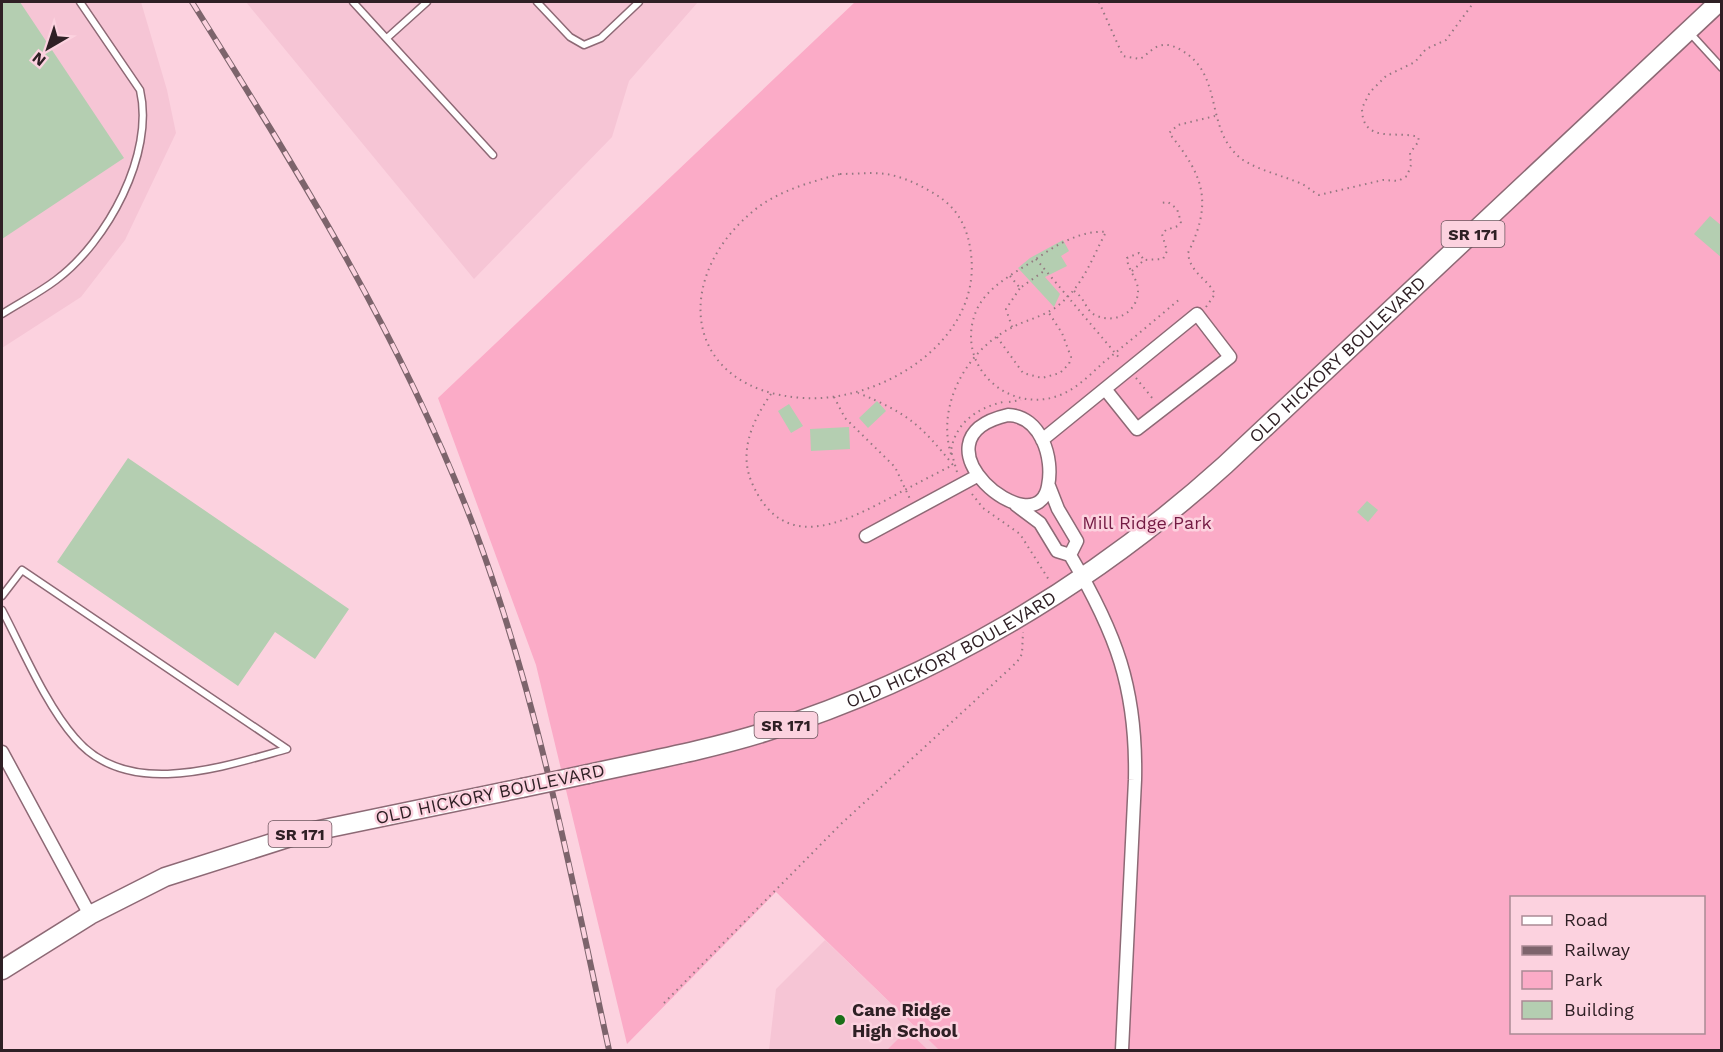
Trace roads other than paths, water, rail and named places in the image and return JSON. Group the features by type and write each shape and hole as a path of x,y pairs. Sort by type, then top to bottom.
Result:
{"main road":[{"name":"OLD HICKORY BOULEVARD","path":"2,970 90,915 165,877 300,834 725,743 809,717 965,649 1084,578 1140,537 1217,472 1719,2"}],"street":[{"path":"1042,440 1197,314 1230,357 1137,429 1105,389"},
{"path":"1070,555 1077,541 1058,509 1048,486 1042,440 1036,429 1019,416 1008,415 987,421 977,430 970,448 972,465 977,476 989,488 1040,524 1057,551 1070,555 1084,578 1121,656 1134,717 1135,780 1122,1050"},
{"path":"866,536 977,476"},
{"path":"1016,505 1037,504 1044,498 1048,486"},
{"path":"2,752 90,915"}],"lane":[{"path":"2,314 57,279 88,250 112,218 136,158 144,106 140,90 80,2"},
{"path":"353,2 494,154"},
{"path":"387,38 427,2"},
{"path":"537,2 570,37 584,45 601,38 639,2"},
{"path":"1688,30 1722,68"},
{"path":"2,596 22,570 287,749 190,772 169,774 133,771 101,761 75,739 62,722 2,610"}],"railway":[{"path":"192,2 271,129 347,259 416,392 475,530 497,593 535,722 567,853 609,1050"}],"place":[{"name":"Cane Ridge High School","path":"840,1020"}],"park label":[{"name":"Mill Ridge Park","path":"1147,523"}]}
